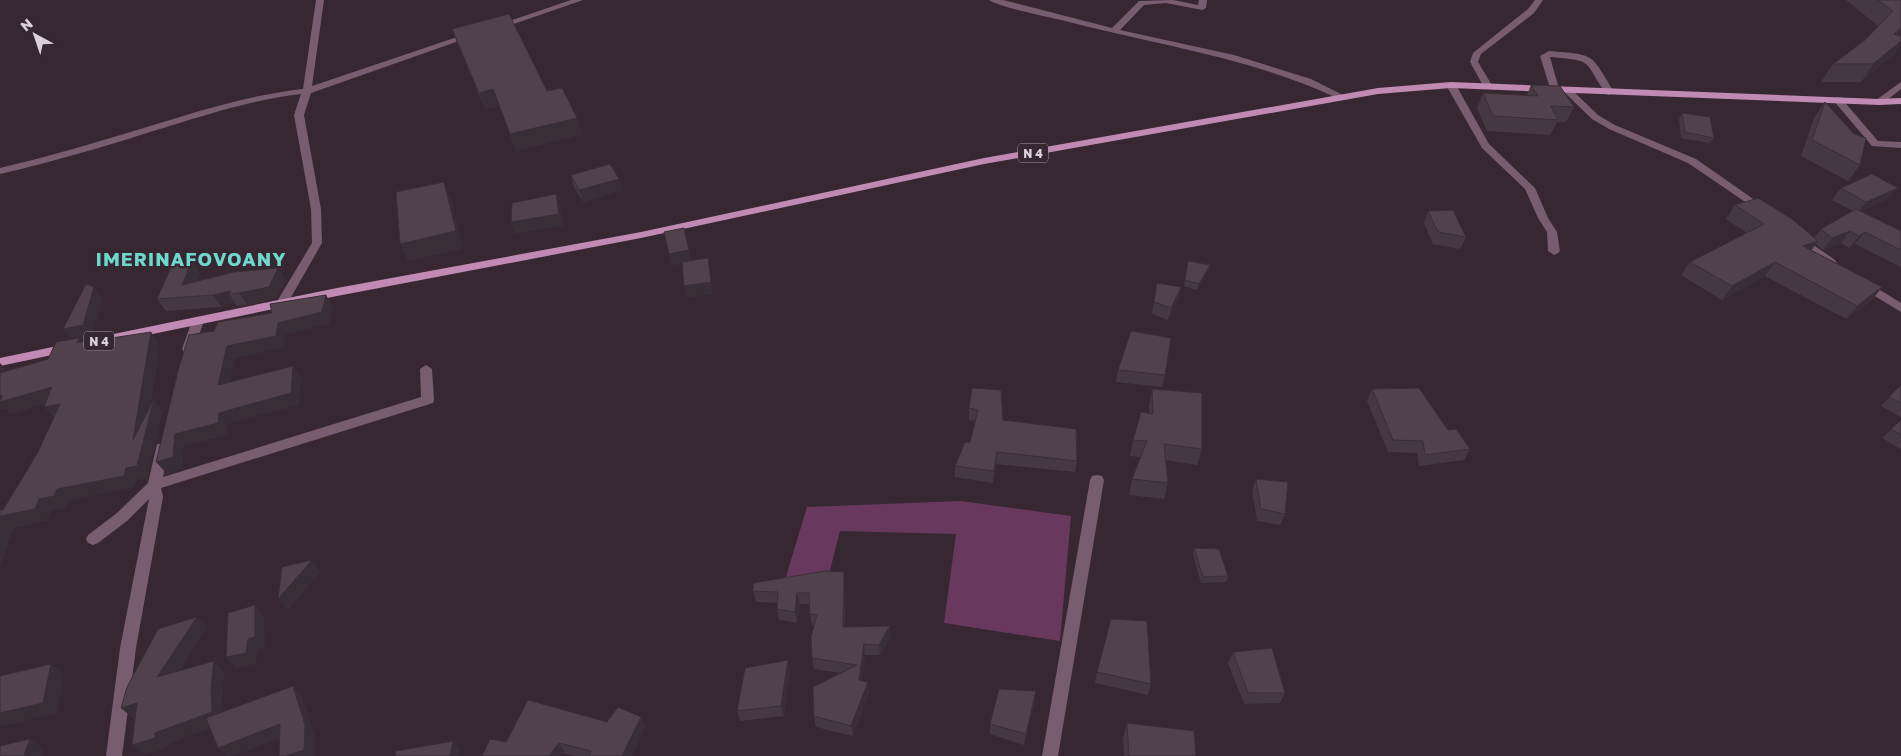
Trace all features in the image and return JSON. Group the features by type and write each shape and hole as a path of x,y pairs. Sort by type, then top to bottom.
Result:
{"main road":[{"name":"N 4","path":"0,362 282,303 623,238 984,161 1342,97 1405,88 1451,85 1879,102 1901,101"}],"street":[{"path":"282,303 317,243 316,209 299,115 307,90 320,0"},
{"path":"0,172 63,156 238,102 307,90 578,0"},
{"path":"993,0 1114,31 1231,57 1308,81 1342,97"},
{"path":"1114,31 1142,3 1166,1 1202,8 1203,0"},
{"path":"1488,87 1474,62 1477,53 1531,11 1539,0"},
{"path":"1554,89 1544,56 1549,54 1588,59 1592,62 1609,92"},
{"path":"1451,85 1485,146 1530,188 1543,218 1552,232 1554,251"},
{"path":"1879,102 1901,86"},
{"path":"1567,90 1595,117 1612,127 1692,161 1754,202 1773,217"},
{"path":"1838,100 1875,144 1901,145"},
{"path":"1787,228 1822,257 1843,271"},
{"path":"1858,280 1901,308"},
{"path":"182,365 198,321"},
{"path":"93,539 122,517 154,485 428,400 426,369"},
{"path":"114,756 128,648 156,497 154,485 166,432"},
{"path":"1050,756 1088,544 1097,480"}],"shaded area":[{"path":"960,501 1071,516 1060,641 944,623 956,534 840,531 827,582 782,590 807,507"}],"building":[{"path":"1878,0 1901,0 1901,28 1894,34 1901,36 1901,41 1873,64 1833,64 1865,40 1893,11"},
{"path":"509,14 547,91 562,88 577,118 510,134 493,89 479,93 452,29"},
{"path":"1531,85 1560,86 1574,107 1551,106 1558,120 1493,116 1483,93 1538,96"},
{"path":"1825,102 1854,134 1866,138 1860,165 1812,140"},
{"path":"1682,113 1710,117 1714,138 1685,132"},
{"path":"610,164 619,179 579,190 571,175"},
{"path":"1872,174 1898,188 1866,202 1841,188"},
{"path":"444,182 456,231 400,244 396,192"},
{"path":"556,194 559,214 511,222 512,203"},
{"path":"1758,198 1792,219 1818,241 1803,246 1882,287 1857,306 1775,262 1732,286 1690,262 1764,224 1735,205"},
{"path":"1856,209 1901,231 1901,250 1865,232 1859,236 1850,231 1832,238 1821,229"},
{"path":"1453,210 1466,237 1438,232 1428,211"},
{"path":"684,228 689,250 669,254 664,232"},
{"path":"708,258 711,282 684,286 682,262"},
{"path":"192,261 182,285 234,272 278,268 269,287 239,293 229,294 230,291 213,295 157,299 172,265"},
{"path":"1188,261 1210,265 1199,284 1185,280"},
{"path":"1157,283 1181,287 1171,308 1154,302"},
{"path":"86,284 94,287 83,325 63,329"},
{"path":"326,295 322,312 278,323 276,336 227,346 218,385 293,366 291,393 219,413 218,423 175,434 173,457 156,462 178,371 189,335 214,331 218,322 272,313 270,304"},
{"path":"1131,331 1171,338 1165,375 1118,370"},
{"path":"151,332 133,440 154,399 137,466 126,468 124,476 57,489 54,496 39,499 35,509 1,516 0,519 0,510 3,510 38,452 60,404 44,407 52,387 0,402 2,395 0,396 0,373 48,359 56,342 79,338 77,343 93,339 92,341"},
{"path":"1901,385 1901,403 1889,397"},
{"path":"972,388 1001,390 1003,420 1076,429 1077,461 997,452 994,471 955,466 965,442 970,443 978,410 969,408"},
{"path":"1419,388 1448,430 1456,429 1470,449 1425,455 1423,441 1393,440 1372,389"},
{"path":"1152,389 1202,393 1202,449 1164,444 1168,483 1132,479 1147,441 1133,440 1141,412 1153,414"},
{"path":"1901,420 1901,435 1891,429"},
{"path":"1256,479 1288,482 1285,514 1261,509"},
{"path":"1194,548 1219,549 1228,576 1203,577"},
{"path":"312,560 278,599 282,567"},
{"path":"825,571 844,572 843,627 890,626 879,645 864,644 859,680 868,682 851,726 814,716 813,687 857,665 812,658 811,637 817,615 810,614 809,593 797,593 795,612 777,609 778,592 753,591 753,583"},
{"path":"255,605 255,637 248,639 246,653 226,657 228,613"},
{"path":"197,617 157,677 214,661 211,688 212,712 155,733 155,738 132,745 137,703 121,708 127,687 158,629"},
{"path":"1111,619 1147,621 1151,684 1097,672"},
{"path":"1272,648 1285,693 1248,693 1233,652"},
{"path":"788,660 781,706 737,711 745,668"},
{"path":"51,664 43,703 0,713 0,676"},
{"path":"293,686 305,725 304,750 286,756 279,756 280,724 218,748 206,718"},
{"path":"999,689 1036,691 1026,734 990,724"},
{"path":"528,700 607,722 618,707 641,717 622,756 588,756 591,751 559,743 549,756 482,756 490,739 506,742"},
{"path":"1127,723 1194,731 1196,756 1129,756"},
{"path":"30,739 24,756 0,756 0,746"},
{"path":"453,741 450,756 395,756 396,751"}],"district":[{"name":"IMERINAFOVOANY","path":"191,258"}]}
